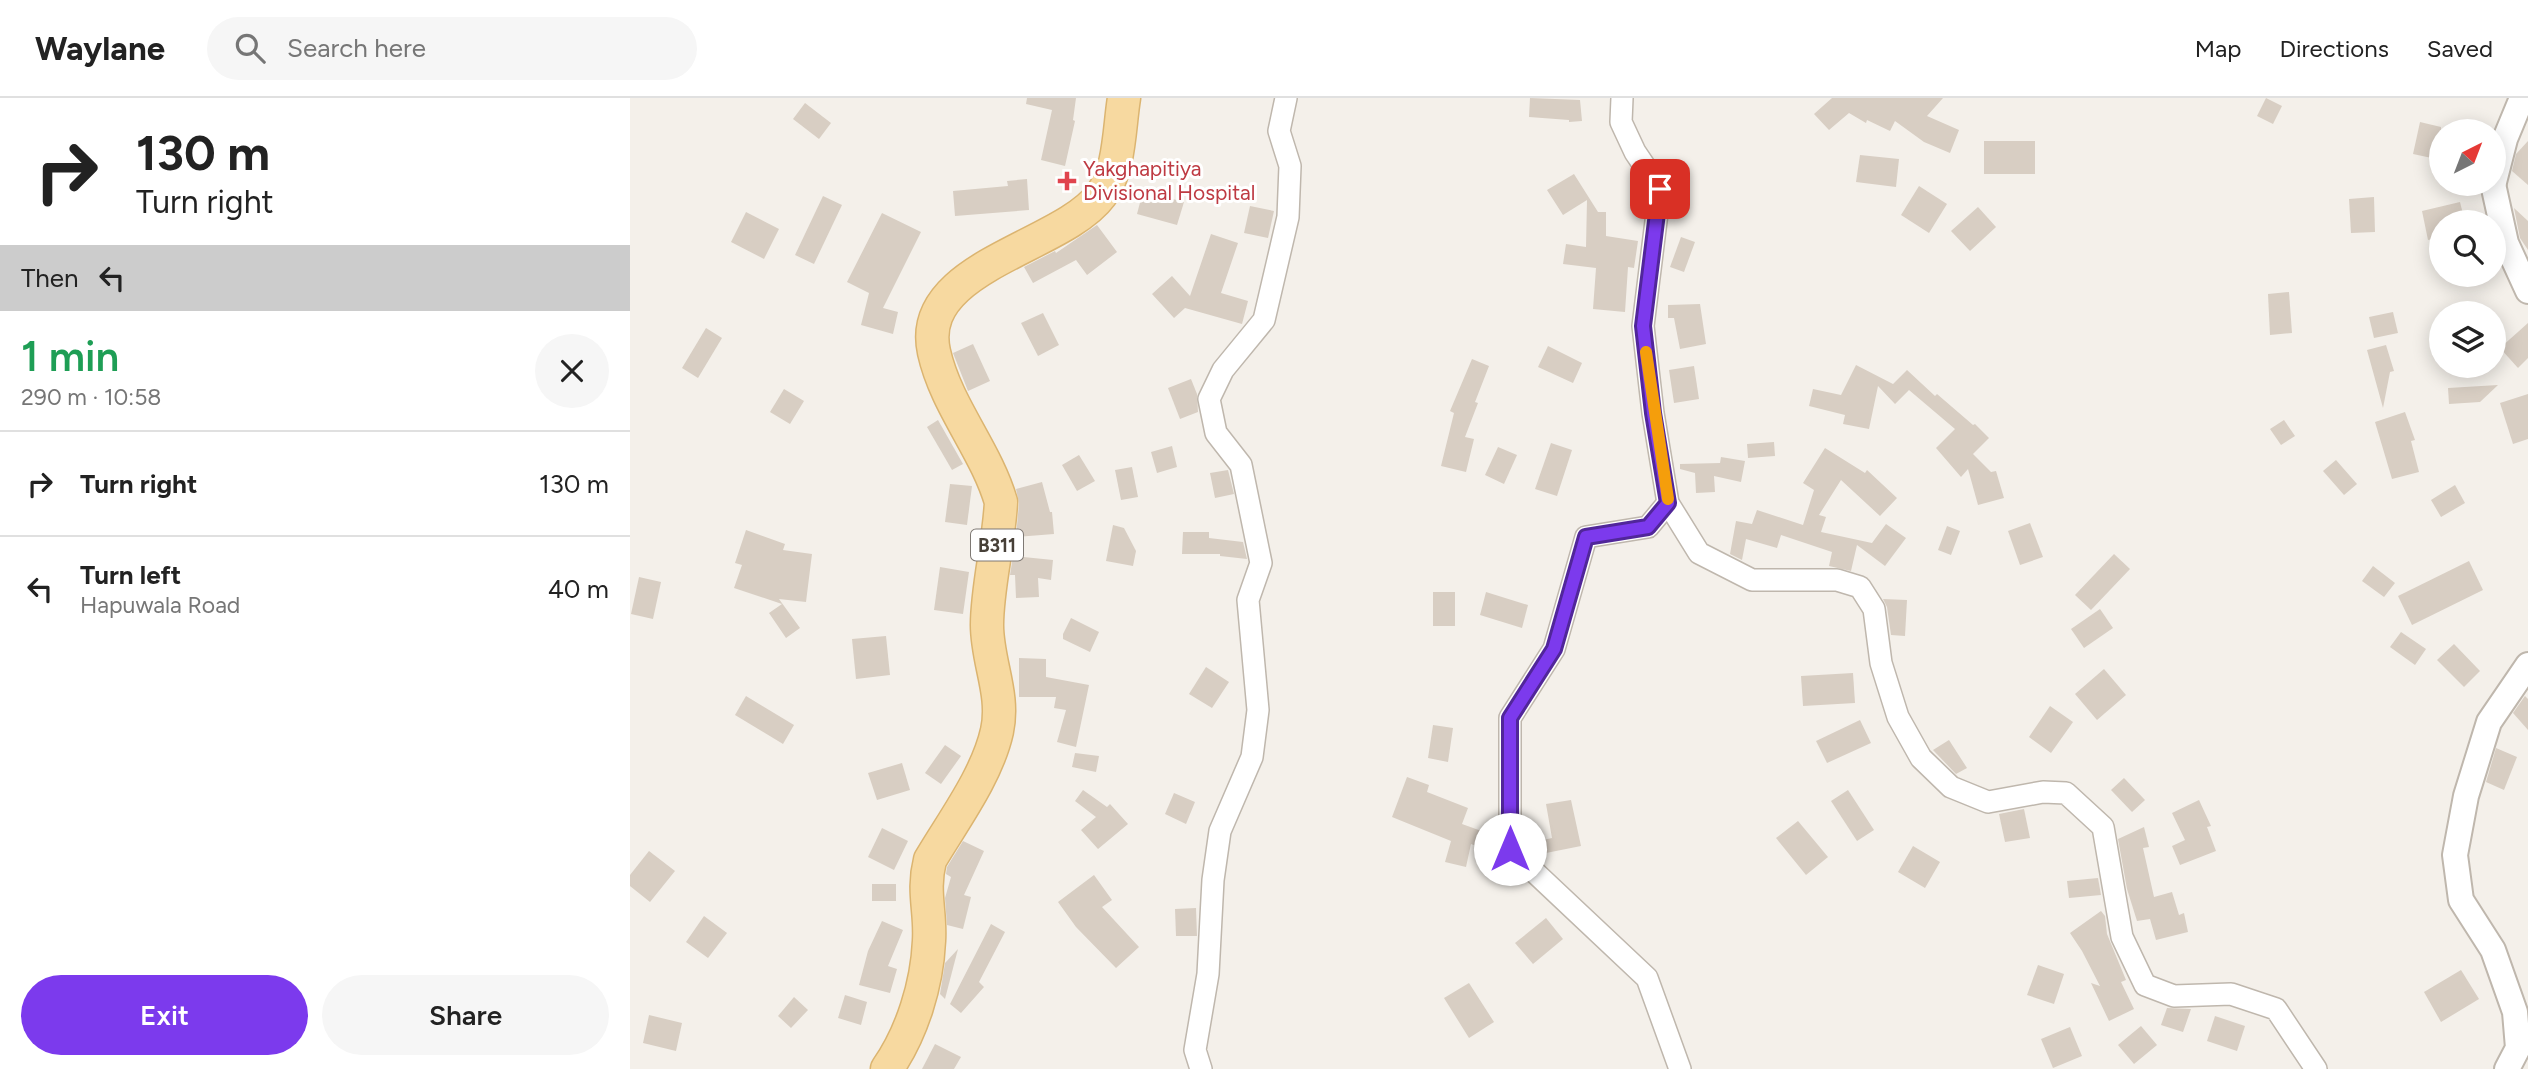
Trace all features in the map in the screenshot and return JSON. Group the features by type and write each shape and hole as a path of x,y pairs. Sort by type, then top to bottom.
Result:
{"main road":[{"name":"B311","path":"887,1069 899,1052 910,1025 926,971 930,939 926,878 930,860 987,762 997,731 1000,709 999,691 988,650 987,623 1001,502 996,484 945,384 933,350 935,322 947,296 964,280 1058,228 1100,198 1110,181 1124,98"}],"street":[{"path":"1201,1069 1195,1050 1208,974 1213,880 1220,831 1251,757 1258,710 1248,600 1261,563 1241,465 1216,433 1209,399 1223,370 1264,320 1288,217 1290,166 1279,131 1286,98"},
{"path":"1622,98 1621,122 1635,152 1660,189 1643,326 1653,413 1668,503 1699,553 1752,580 1837,580 1860,587 1874,609 1881,663 1898,717 1922,758 1951,787 1988,802 2043,792 2066,793 2103,827 2122,937 2145,985 2174,996 2231,993 2276,1009 2316,1069"},
{"path":"2506,137 2522,98"},
{"path":"2496,196 2505,243 2528,291"},
{"path":"1668,503 1648,527 1586,537 1554,649 1510,718 1510,849 1647,978 1680,1069"},
{"path":"2507,1069 2518,1048 2515,1012 2493,950 2461,900 2455,855 2466,796 2489,722 2528,665"}],"building":[{"path":"1027,98 1076,98 1075,121 1065,166 1041,160 1052,110 1026,104"},
{"path":"1530,98 1580,100 1582,121 1529,117"},
{"path":"1832,98 1943,98 1927,116 1959,130 1950,153 1924,142 1895,121 1890,131 1867,120 1866,123 1849,113 1829,130 1814,114"},
{"path":"2266,98 2282,106 2273,124 2257,116"},
{"path":"805,103 831,123 819,139 793,119"},
{"path":"2420,122 2429,124 2429,157 2413,154"},
{"path":"1984,141 2035,141 2035,174 1984,174"},
{"path":"2528,141 2528,185 2512,171 2516,154"},
{"path":"1860,155 1899,159 1896,187 1856,182"},
{"path":"1574,174 1598,212 1606,212 1606,236 1638,241 1634,268 1628,267 1625,312 1593,309 1596,268 1563,264 1566,244 1586,247 1587,200 1563,215 1547,190"},
{"path":"1027,179 1029,210 955,216 953,191 1008,186 1007,181"},
{"path":"1919,186 1947,204 1929,233 1901,215"},
{"path":"1143,191 1184,202 1177,225 1137,214"},
{"path":"823,196 842,205 814,264 795,255"},
{"path":"2374,197 2375,232 2351,233 2349,199"},
{"path":"2460,202 2462,210 2429,210 2428,240 2422,211"},
{"path":"1250,206 1274,211 1268,238 1244,233"},
{"path":"1978,207 1996,227 1970,251 1951,231"},
{"path":"2514,208 2528,221 2528,250 2520,238"},
{"path":"746,212 779,229 764,259 731,242"},
{"path":"882,213 921,232 883,308 898,312 893,334 861,325 869,293 847,282"},
{"path":"1097,225 1117,252 1087,275 1076,260 1033,283 1024,267 1055,251 1056,253"},
{"path":"1211,234 1238,243 1221,293 1248,301 1242,324 1185,308 1174,318 1152,294 1172,276 1190,296"},
{"path":"1681,237 1695,242 1684,272 1670,267"},
{"path":"2289,292 2292,333 2270,335 2268,294"},
{"path":"1700,304 1706,344 1680,349 1674,318 1668,318 1668,305"},
{"path":"2393,312 2398,333 2374,338 2369,317"},
{"path":"1043,313 1059,345 1038,356 1021,323"},
{"path":"2528,323 2528,358 2518,368 2506,355 2506,343"},
{"path":"706,328 722,338 698,378 682,368"},
{"path":"973,344 990,381 968,391 953,353"},
{"path":"2386,345 2394,371 2390,372 2383,408 2367,350"},
{"path":"1548,346 1582,363 1573,383 1538,367"},
{"path":"1472,359 1489,366 1465,437 1474,439 1466,472 1441,466 1454,413 1450,411"},
{"path":"1856,365 1893,384 1907,370 1935,396 1937,394 1975,424 1989,438 1973,454 1991,472 1996,471 2004,498 1978,505 1968,469 1961,477 1936,448 1955,429 1909,390 1895,404 1878,386 1869,429 1843,424 1845,415 1809,406 1813,389 1841,395"},
{"path":"1694,366 1699,399 1674,403 1669,370"},
{"path":"1191,379 1197,394 1198,412 1180,419 1168,388"},
{"path":"2498,385 2480,402 2449,404 2448,388"},
{"path":"784,389 804,401 790,424 770,412"},
{"path":"2528,394 2528,439 2513,444 2500,403"},
{"path":"2405,412 2415,440 2411,441 2419,472 2392,479 2375,422"},
{"path":"938,420 963,464 952,470 927,427"},
{"path":"2284,420 2295,436 2281,445 2270,429"},
{"path":"1774,442 1775,456 1748,458 1747,444"},
{"path":"1551,443 1572,450 1557,496 1535,489"},
{"path":"1172,446 1177,467 1157,473 1151,452"},
{"path":"1498,447 1517,455 1504,484 1485,475"},
{"path":"1825,448 1865,473 1867,470 1897,498 1880,516 1841,480 1819,515 1826,517 1821,532 1872,543 1886,524 1906,538 1885,566 1857,545 1851,571 1829,566 1832,552 1781,535 1777,548 1746,539 1742,560 1730,554 1736,521 1752,524 1757,510 1803,525 1814,490 1803,483"},
{"path":"1079,455 1095,481 1077,491 1062,465"},
{"path":"1721,457 1745,461 1741,482 1714,476 1715,492 1696,493 1695,473 1680,469 1680,464 1720,463"},
{"path":"2336,460 2357,484 2344,495 2323,471"},
{"path":"1132,467 1138,497 1121,500 1115,470"},
{"path":"1228,470 1234,494 1215,498 1210,473"},
{"path":"1042,482 1052,512 1054,534 1016,537 1019,503 1016,489"},
{"path":"950,484 972,486 967,525 945,522"},
{"path":"2455,485 2465,503 2441,517 2431,500"},
{"path":"2030,523 2043,557 2020,565 2008,531"},
{"path":"1113,525 1124,528 1136,551 1133,566 1106,561"},
{"path":"1947,526 1960,531 1951,555 1938,550"},
{"path":"746,530 785,544 783,550 812,554 806,602 779,599 800,628 786,638 769,613 782,604 734,588 742,565 735,563"},
{"path":"1183,532 1209,532 1209,538 1243,542 1247,559 1220,554 1182,554"},
{"path":"2114,554 2130,569 2091,610 2075,595"},
{"path":"1013,556 1053,560 1051,580 1038,578 1039,597 1016,598 1015,575 1010,575"},
{"path":"2469,561 2483,590 2412,625 2398,596"},
{"path":"2373,566 2395,583 2384,597 2362,581"},
{"path":"940,567 969,572 963,614 934,610"},
{"path":"639,577 661,582 653,619 631,614"},
{"path":"1433,592 1455,592 1455,626 1433,626"},
{"path":"1486,592 1528,605 1522,628 1480,615"},
{"path":"1883,599 1907,600 1905,636 1891,635 1887,607"},
{"path":"2100,609 2113,628 2084,648 2071,629"},
{"path":"1071,618 1099,632 1090,652 1063,639"},
{"path":"2401,632 2426,649 2415,665 2390,647"},
{"path":"886,636 890,675 856,679 852,639"},
{"path":"2454,644 2480,671 2464,687 2437,660"},
{"path":"1019,658 1046,659 1046,677 1089,685 1076,747 1057,742 1066,710 1054,708 1056,697 1019,697"},
{"path":"1206,667 1229,682 1212,708 1189,694"},
{"path":"2104,669 2126,695 2097,720 2075,694"},
{"path":"1853,673 1855,703 1803,706 1801,676"},
{"path":"746,696 794,725 783,744 735,715"},
{"path":"2525,696 2528,699 2528,730 2513,713"},
{"path":"2050,706 2073,722 2051,753 2029,737"},
{"path":"1860,720 1871,743 1827,763 1816,741"},
{"path":"1433,725 1453,728 1448,762 1428,758"},
{"path":"1949,740 1967,768 1956,774 1933,750"},
{"path":"945,745 961,756 941,784 925,773"},
{"path":"2496,748 2517,757 2504,790 2486,782"},
{"path":"1075,753 1099,756 1096,772 1072,767"},
{"path":"902,763 910,790 877,800 868,773"},
{"path":"1407,777 1429,785 1427,792 1468,808 1462,824 1487,833 1482,848 1471,844 1466,867 1445,862 1451,841 1392,817"},
{"path":"2124,778 2145,800 2132,812 2111,790"},
{"path":"1083,790 1107,807 1110,804 1128,824 1098,849 1081,830 1096,817 1075,801"},
{"path":"1848,790 1874,830 1857,841 1831,801"},
{"path":"1174,793 1195,802 1186,824 1165,814"},
{"path":"1571,800 1581,846 1536,855 1534,842 1552,838 1546,804"},
{"path":"2199,800 2211,826 2207,827 2216,851 2180,865 2172,846 2185,840 2172,813"},
{"path":"2024,809 2030,838 2005,842 1999,814"},
{"path":"1798,821 1828,857 1806,875 1776,838"},
{"path":"2144,827 2149,847 2143,848 2154,897 2172,892 2179,915 2184,913 2188,932 2156,940 2150,919 2137,921 2127,889 2118,839"},
{"path":"882,828 908,841 894,870 868,857"},
{"path":"963,841 984,851 964,895 971,897 963,929 947,925 945,898 951,877 946,874 947,867"},
{"path":"1913,846 1940,862 1925,888 1898,872"},
{"path":"649,851 675,871 650,902 630,886 630,875"},
{"path":"1094,875 1112,900 1102,907 1139,947 1116,968 1076,927 1058,902"},
{"path":"2098,878 2101,895 2069,898 2067,881"},
{"path":"872,884 896,884 896,901 872,901"},
{"path":"1196,908 1197,936 1176,936 1175,909"},
{"path":"2101,911 2105,916 2107,934 2126,980 2121,982 2134,1009 2109,1021 2091,983 2100,986 2070,933"},
{"path":"704,916 727,933 708,958 686,942"},
{"path":"1546,918 1563,939 1533,964 1515,943"},
{"path":"882,921 903,930 888,966 897,969 890,993 859,985 868,951"},
{"path":"991,924 1005,932 979,982 984,987 961,1013 950,1004"},
{"path":"958,949 945,999 940,994 945,963"},
{"path":"2038,965 2064,974 2054,1004 2027,995"},
{"path":"2461,970 2479,999 2441,1022 2424,992"},
{"path":"1469,983 1494,1022 1469,1038 1444,998"},
{"path":"845,995 867,1002 861,1025 838,1018"},
{"path":"794,997 808,1010 791,1028 778,1016"},
{"path":"2167,1008 2191,1009 2183,1032 2161,1025"},
{"path":"649,1015 682,1023 676,1051 643,1043"},
{"path":"2215,1016 2245,1026 2237,1051 2207,1041"},
{"path":"2141,1026 2157,1045 2134,1064 2118,1045"},
{"path":"2070,1027 2082,1056 2053,1068 2041,1039"},
{"path":"935,1044 961,1057 954,1069 922,1069"}],"slow traffic":[{"path":"1646,352 1653,413 1668,499"}],"place":[{"name":"Yakghapitiya Divisional Hospital","path":"1067,181"}],"route":[{"path":"1510,849 1510,718 1554,649 1586,537 1648,527 1668,503 1653,413 1643,326 1660,189"}]}
